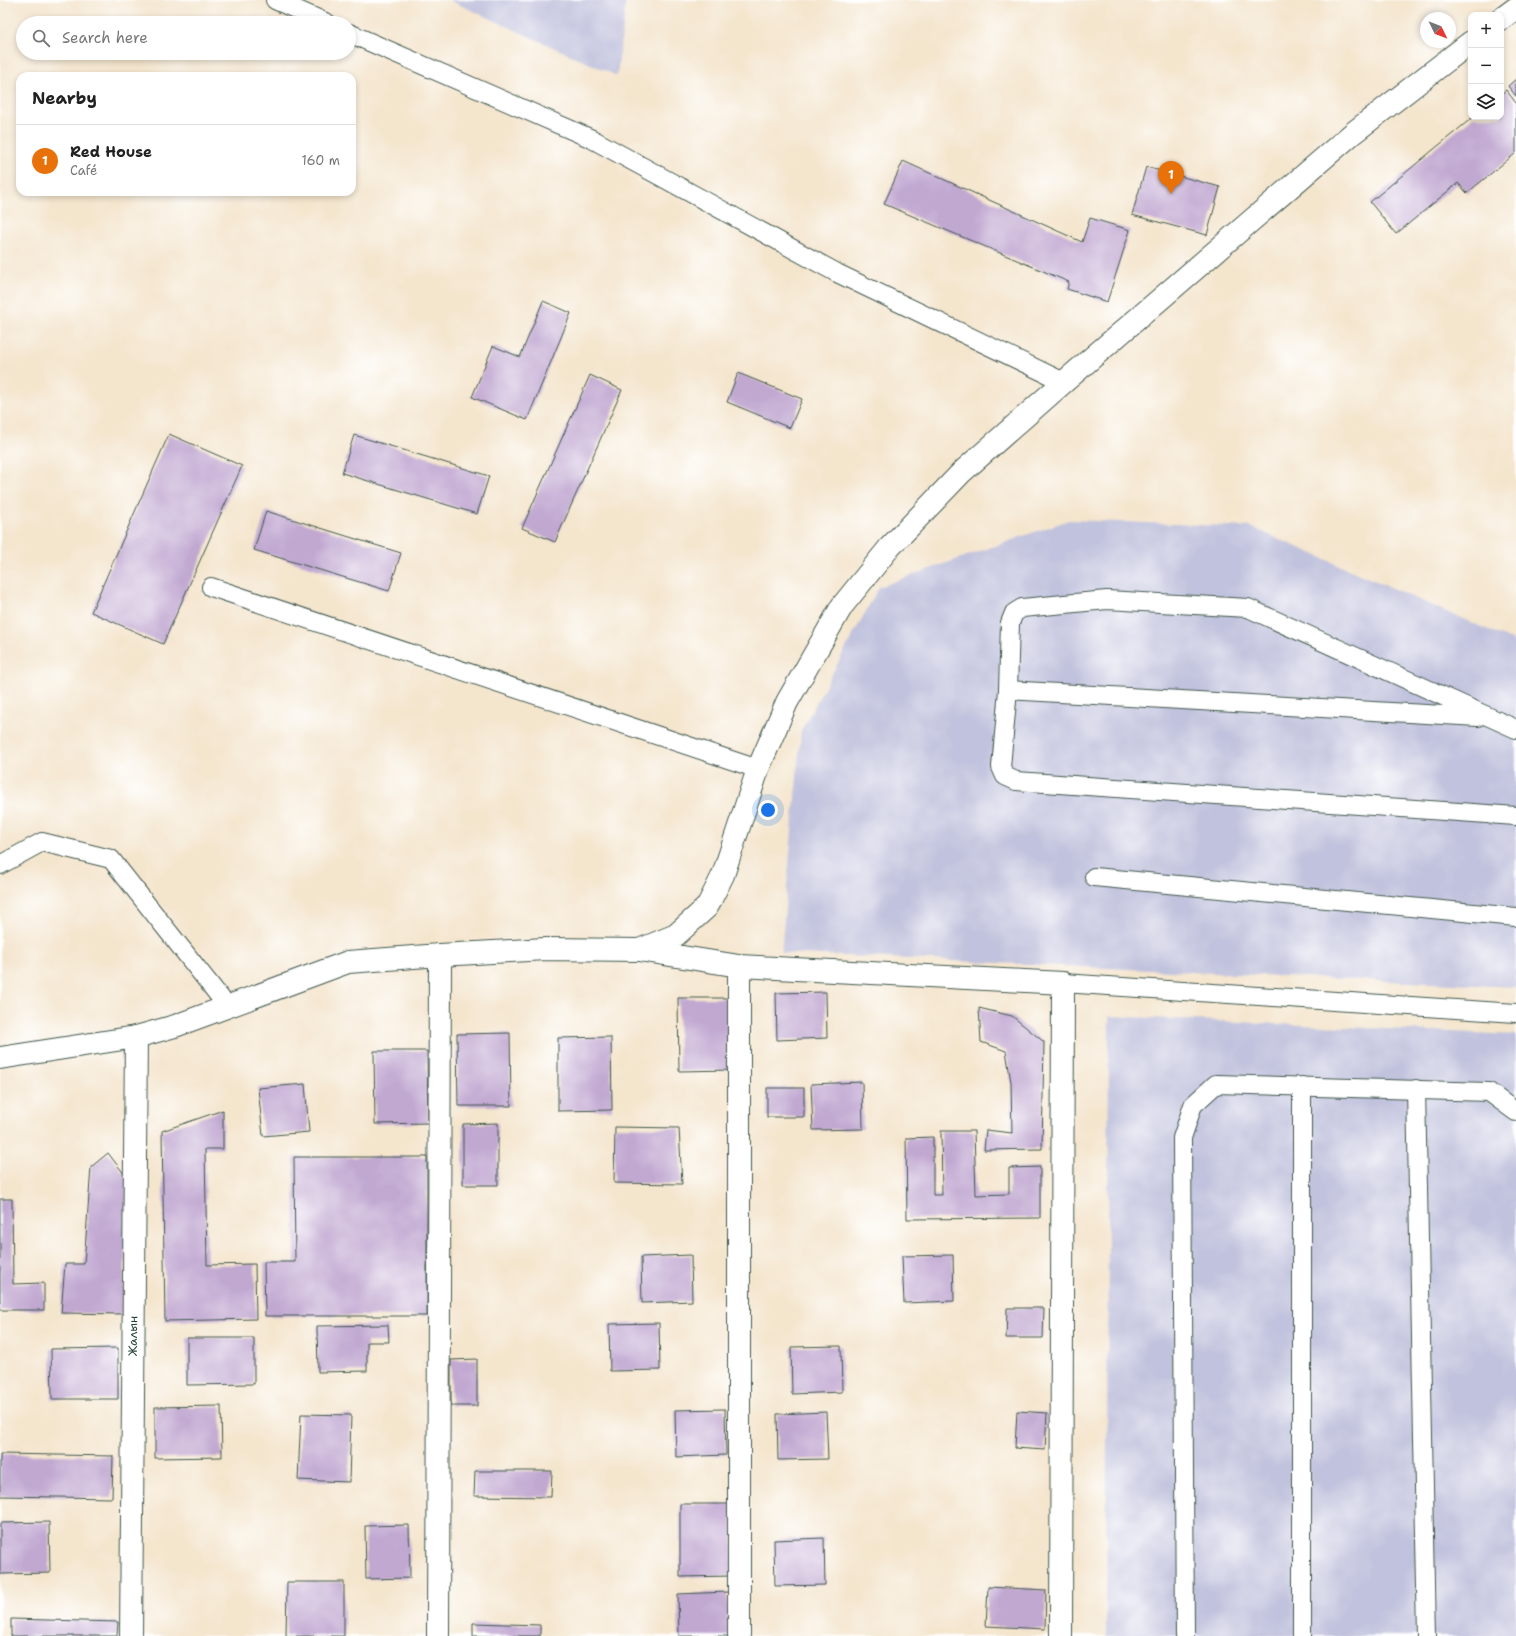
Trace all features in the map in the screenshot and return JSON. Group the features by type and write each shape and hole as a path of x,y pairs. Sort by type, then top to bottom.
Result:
{"street":[{"path":"1504,17 1516,8"},
{"path":"639,950 676,935 707,907 723,875 758,769 788,702 842,606 888,548 962,472 1064,382 1353,133 1468,44"},
{"path":"0,1058 136,1037 174,1026 348,962 440,955 545,950 639,950 739,966 1063,983 1061,1636"},
{"path":"438,1636 440,955"},
{"path":"739,966 739,1636"},
{"name":"Жалын","path":"131,1636 136,1037"}],"lane":[{"path":"275,0 311,16"},
{"path":"356,36 592,139 837,272 1064,382"},
{"path":"211,587 758,769"},
{"path":"1516,729 1248,608 1115,600 1022,608 1014,613 1010,623 1008,690 1001,768 1005,776 1016,781 1516,816"},
{"path":"1008,690 1489,717"},
{"path":"0,865 42,842 111,859 227,1006"},
{"path":"1094,877 1516,917"},
{"path":"1063,983 1516,1013"},
{"path":"1185,1636 1182,1138 1192,1105 1216,1084 1489,1092 1516,1112"},
{"path":"1302,1086 1302,1636"},
{"path":"1416,1089 1426,1636"}],"shaded area":[{"path":"449,0 626,0 617,76"},
{"path":"1069,520 1251,527 1516,642 1516,987 781,953 801,731 879,587"},
{"path":"1109,1016 1516,1035 1516,1636 1106,1636"}],"building":[{"path":"1516,79 1516,96 1508,86"},
{"path":"1506,90 1516,103 1516,153 1467,193 1458,183 1396,234 1370,202 1469,120 1504,120 1504,92"},
{"path":"903,161 1082,242 1090,218 1130,230 1107,302 1067,289 1069,282 884,204"},
{"path":"1146,167 1220,187 1207,235 1132,215"},
{"path":"543,301 571,313 527,420 472,397 493,346 520,357"},
{"path":"738,373 802,399 790,428 727,402"},
{"path":"590,375 622,390 555,542 522,528"},
{"path":"169,434 242,466 163,644 91,612"},
{"path":"354,435 489,476 477,514 342,473"},
{"path":"266,511 401,553 389,591 254,550"},
{"path":"826,992 827,1038 777,1040 776,993"},
{"path":"678,998 731,998 732,1070 679,1071"},
{"path":"979,1008 1012,1016 1044,1042 1042,1149 984,1150 986,1130 1012,1133 1011,1082 1006,1051 981,1042"},
{"path":"510,1033 511,1106 458,1106 457,1034"},
{"path":"611,1037 612,1110 558,1111 558,1038"},
{"path":"374,1051 427,1051 428,1123 375,1124"},
{"path":"862,1082 863,1129 813,1130 811,1084"},
{"path":"305,1084 309,1132 263,1136 258,1088"},
{"path":"767,1088 804,1088 804,1117 767,1117"},
{"path":"223,1110 223,1149 205,1149 207,1265 255,1264 256,1319 165,1321 162,1131"},
{"path":"498,1123 498,1185 463,1185 463,1124"},
{"path":"615,1127 679,1128 682,1184 614,1183"},
{"path":"941,1131 974,1131 976,1195 1009,1194 1009,1168 1040,1167 1040,1218 907,1219 906,1138 933,1137 933,1195 942,1195"},
{"path":"108,1153 128,1179 123,1314 61,1313 65,1264 84,1264 91,1167"},
{"path":"294,1157 427,1157 427,1316 265,1316 264,1262 295,1262"},
{"path":"0,1199 12,1199 13,1284 44,1283 44,1310 0,1310"},
{"path":"691,1255 692,1301 642,1303 641,1257"},
{"path":"953,1255 954,1301 904,1303 902,1256"},
{"path":"1007,1308 1044,1308 1043,1338 1006,1338"},
{"path":"659,1323 660,1370 610,1371 609,1324"},
{"path":"388,1325 389,1342 367,1342 367,1371 318,1372 317,1326"},
{"path":"187,1338 254,1338 254,1384 187,1385"},
{"path":"841,1346 842,1392 792,1394 791,1347"},
{"path":"118,1348 118,1399 52,1399 51,1349"},
{"path":"477,1359 477,1406 451,1406 451,1360"},
{"path":"221,1406 222,1457 155,1458 155,1407"},
{"path":"725,1409 726,1455 676,1457 675,1410"},
{"path":"1017,1411 1047,1413 1045,1450 1015,1448"},
{"path":"826,1412 828,1459 778,1460 777,1414"},
{"path":"301,1414 351,1415 349,1482 298,1480"},
{"path":"0,1454 113,1456 112,1498 0,1496"},
{"path":"475,1471 552,1471 551,1497 474,1496"},
{"path":"680,1504 733,1504 733,1576 680,1577"},
{"path":"49,1522 50,1573 0,1574 0,1523"},
{"path":"409,1525 410,1578 366,1579 365,1526"},
{"path":"824,1538 825,1585 775,1586 774,1540"},
{"path":"287,1582 344,1582 344,1636 286,1636"},
{"path":"988,1587 1046,1590 1045,1629 986,1626"},
{"path":"728,1592 729,1636 679,1636 678,1594"},
{"path":"11,1619 118,1622 117,1636 11,1636"},
{"path":"473,1623 540,1625 540,1636 473,1636"}],"place":[{"name":"Red House","path":"1171,194"}]}
